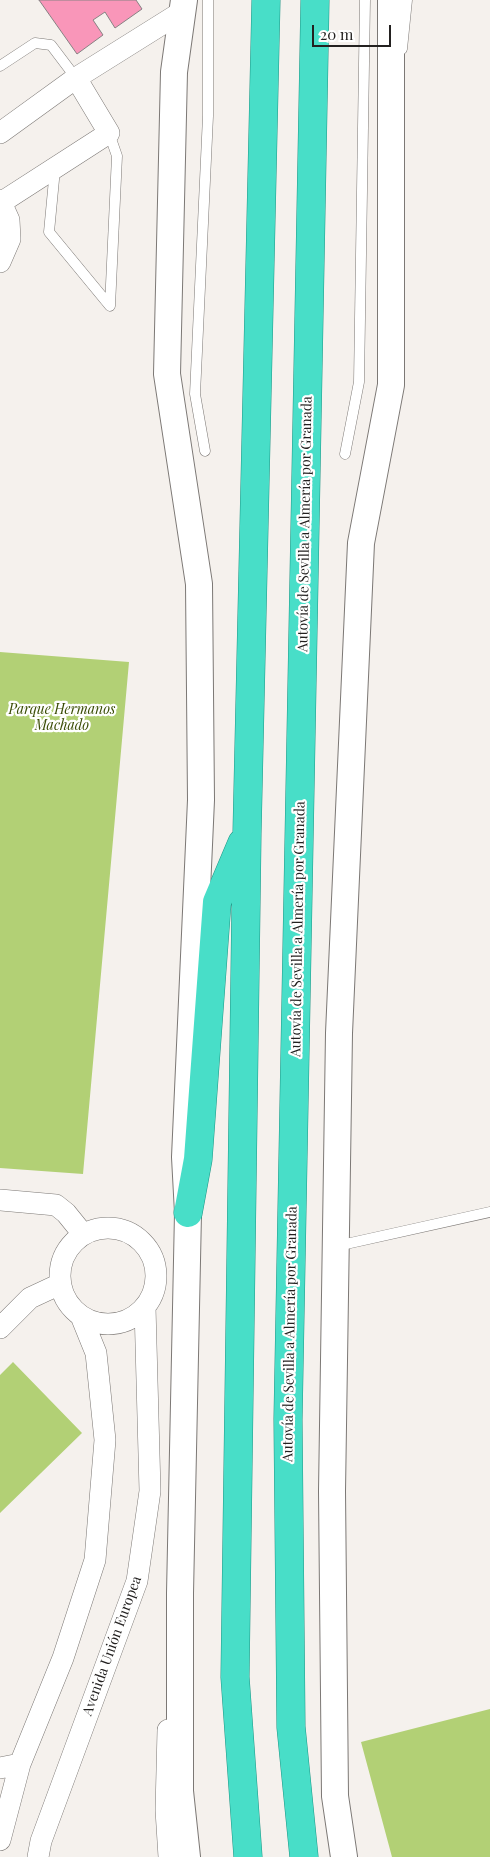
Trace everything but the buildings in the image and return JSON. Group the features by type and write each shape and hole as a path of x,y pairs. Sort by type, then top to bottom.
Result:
{"highway":[{"path":"248,1857 235,1677 247,833 266,0"},
{"name":"Autovía de Sevilla a Almería por Granada","path":"304,1857 291,1727 288,1419 315,0"},
{"path":"188,1213 198,1159 217,902 247,833"}],"street":[{"path":"349,1852 336,1796 332,1491 339,1033 360,543 390,385 391,0"},
{"path":"0,133 76,78 183,6"},
{"path":"183,6 174,72 166,374 199,584 200,800 185,1157 188,1213 180,1593 180,1791 187,1857"},
{"path":"0,262 10,239 9,220 1,201 109,133 76,78"},
{"path":"0,1200 56,1206 66,1213 83,1234"},
{"path":"112,1228 127,1231 142,1242 152,1256 156,1274 154,1292 145,1307 133,1318 111,1325 100,1324 81,1316 67,1302 60,1284 60,1265 69,1247 83,1234 94,1229 112,1228"},
{"path":"0,1328 30,1298 60,1284"},
{"name":"Avenida Unión Europea","path":"38,1857 41,1841 138,1581 150,1491 145,1307"},
{"path":"0,1840 10,1766 63,1658 95,1560 105,1440 96,1353 81,1316"},
{"path":"169,1857 166,1810 168,1693 180,1593"}],"lane":[{"path":"205,451 195,394 208,116 208,0"},
{"path":"345,454 359,382 365,0"},
{"path":"390,124 406,22 407,0"},
{"path":"0,66 35,43 51,45 76,78"},
{"path":"56,168 49,232 110,306 117,156 109,133"},
{"path":"336,1246 490,1212"}],"green space":[{"name":"Parque Hermanos Machado","path":"0,652 129,662 83,1174 0,1168"},
{"path":"13,1362 82,1433 0,1513 0,1375"},
{"path":"490,1709 490,1857 392,1857 361,1742"}]}
